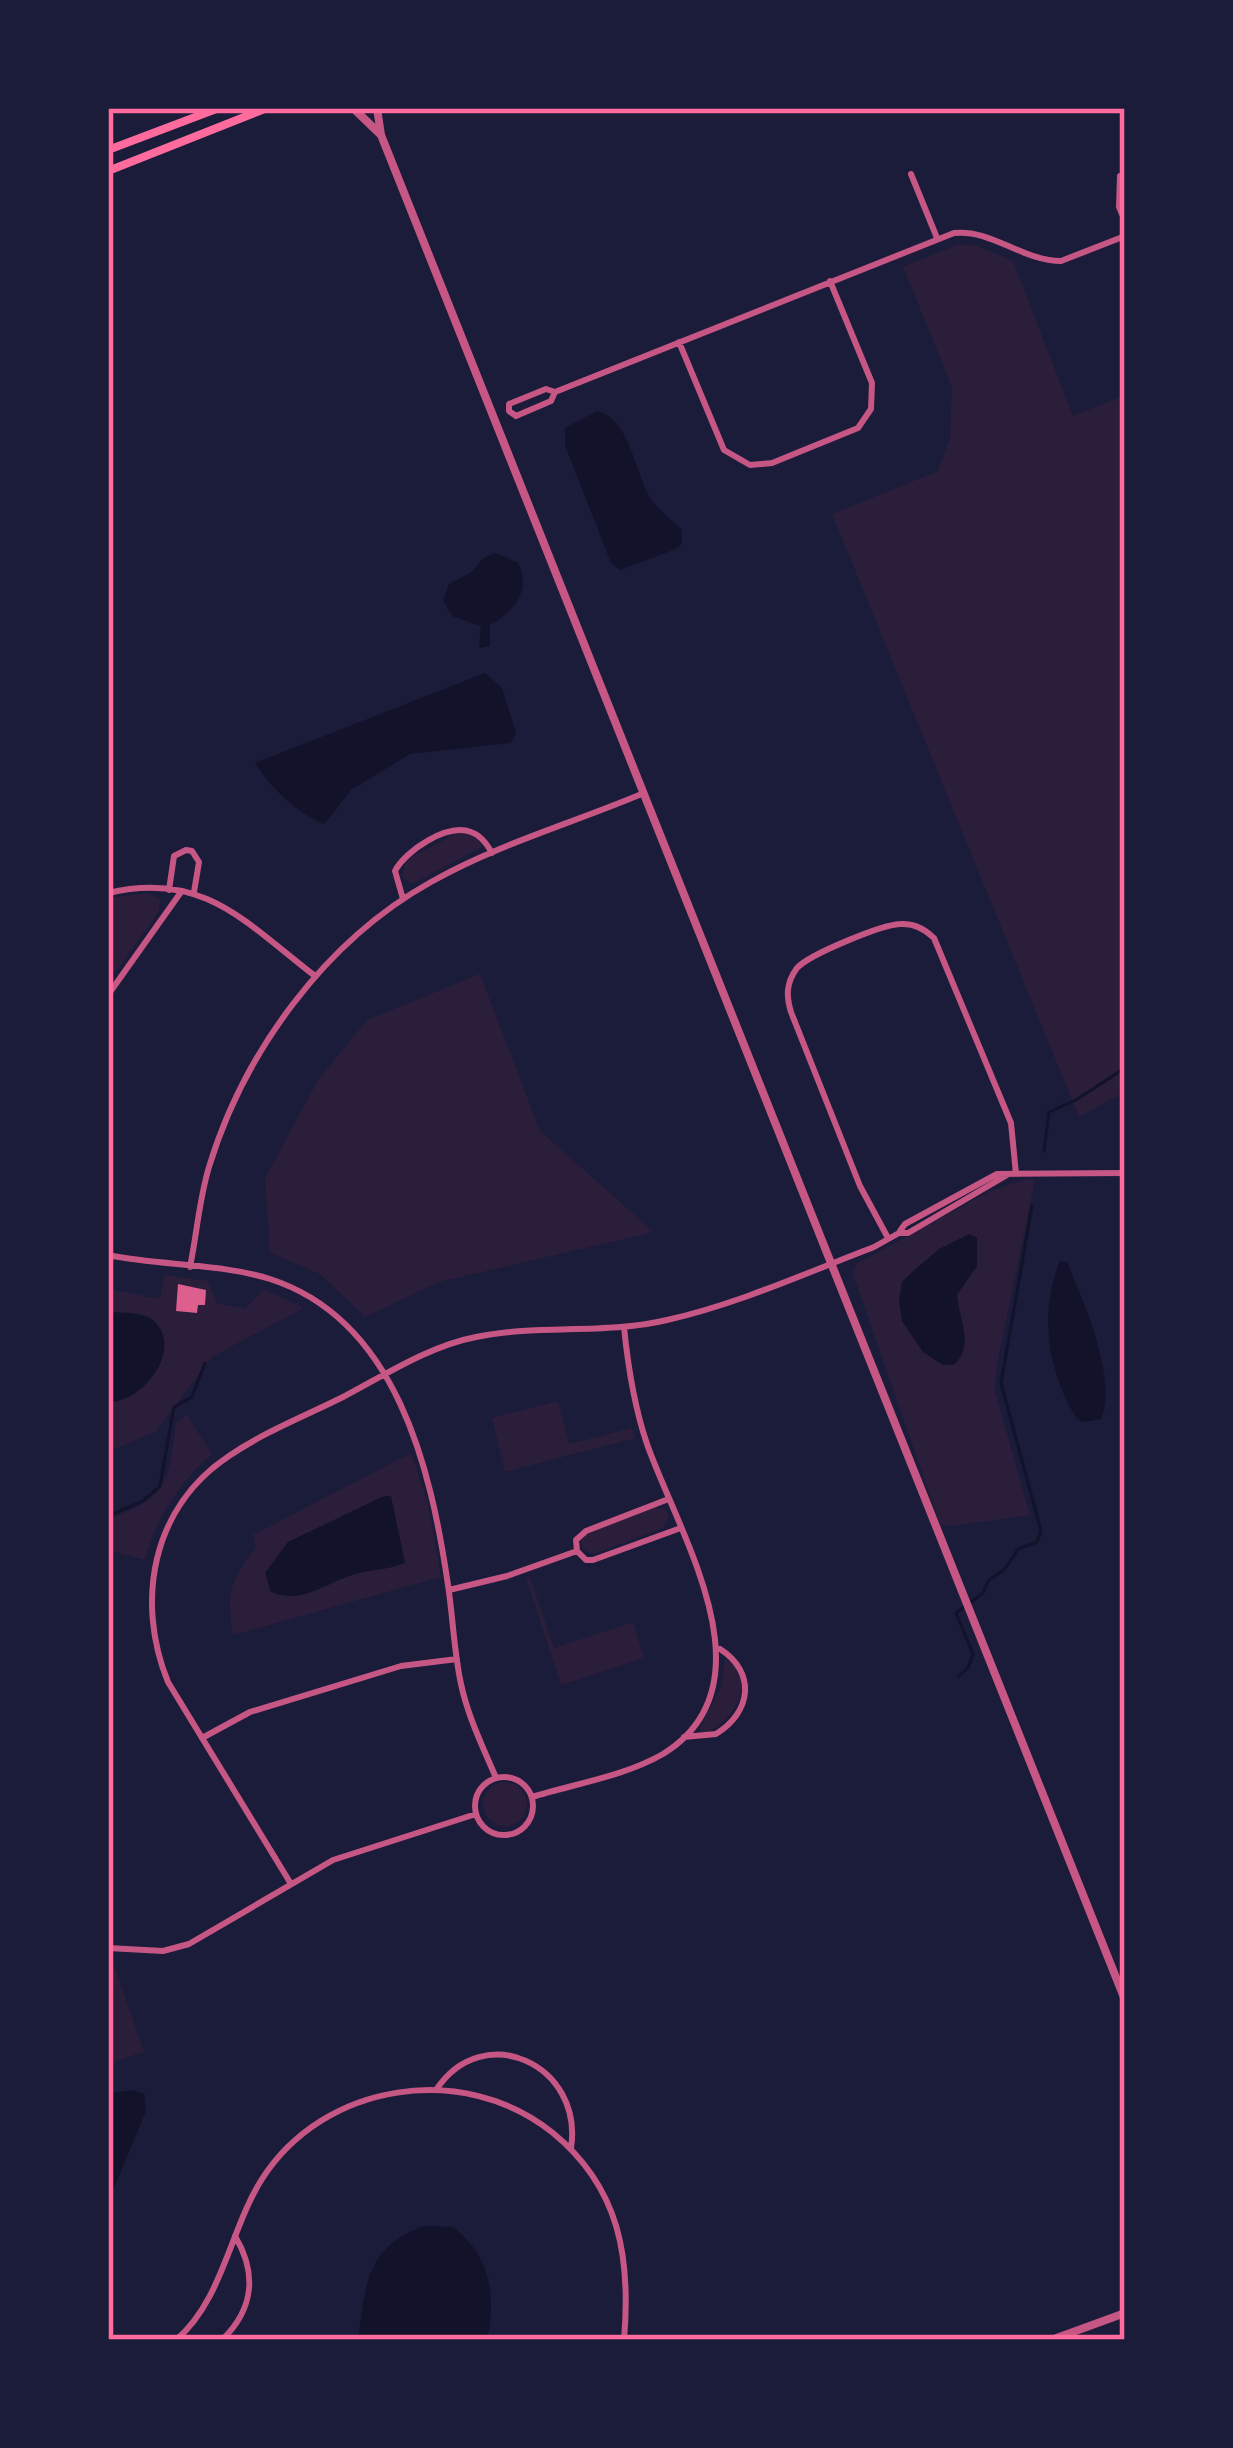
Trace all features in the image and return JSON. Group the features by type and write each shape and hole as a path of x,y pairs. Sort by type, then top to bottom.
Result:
{"main road":[{"path":"108,150 218,108"},
{"path":"108,171 268,108"}],"street":[{"path":"353,108 381,135"},
{"path":"377,108 381,135 1125,2000"},
{"path":"911,174 937,238"},
{"path":"1120,176 1119,207 1125,221"},
{"path":"494,417 508,411 516,416 551,401 555,392 953,232 979,233 1035,259 1061,261 1125,236"},
{"path":"680,342 724,451 742,463 772,464 858,428 871,409 872,382 830,281"},
{"path":"190,1267 202,1193 226,1121 268,1042 315,976 403,899 492,853 644,793"},
{"path":"403,899 396,879 398,865 432,841 455,830 470,831 492,853"},
{"path":"169,890 174,856 186,850 199,862 194,894"},
{"path":"108,893 169,890 194,894 250,920 315,976"},
{"path":"110,989 181,892"},
{"path":"888,1238 860,1186 787,994 791,979 806,960 905,924 928,931 938,943 1011,1123 1011,1175"},
{"path":"291,1884 168,1682 152,1627 151,1581 173,1516 198,1482 228,1456 436,1349 471,1337 624,1327 711,1308 899,1233 904,1224 987,1177 1125,1173"},
{"path":"108,1256 271,1279 311,1298 356,1334 386,1375 431,1496 457,1659 473,1726 496,1778"},
{"path":"532,1797 650,1760 684,1736 713,1687 718,1648 710,1607 637,1410 624,1327"},
{"path":"668,1499 586,1531 577,1540 577,1551 593,1560 679,1528"},
{"path":"449,1590 577,1551"},
{"path":"684,1736 705,1738 724,1731 742,1704 740,1664 718,1648"},
{"path":"202,1738 250,1712 401,1666 457,1659"},
{"path":"496,1778 517,1780 532,1797 528,1822 511,1834 493,1832 476,1814 477,1796 496,1778"},
{"path":"108,1948 177,1949 360,1849 476,1814"},
{"path":"436,2090 446,2075 467,2060 495,2055 524,2060 548,2073 563,2093 573,2120 571,2148"},
{"path":"176,2340 200,2313 262,2179 279,2156 322,2120 370,2097 436,2090 470,2094 510,2107 571,2148 598,2186 619,2232 628,2276 624,2340"},
{"path":"222,2340 242,2317 250,2293 250,2267 235,2236"},
{"path":"1051,2340 1123,2312"}],"shaded area":[{"path":"959,244 1013,261 1073,416 1125,395 1125,1092 1079,1117 832,514 938,471 950,438 952,387 903,267"},
{"path":"597,411 618,425 653,502 682,530 682,543 676,549 620,570 611,563 565,445 565,428"},
{"path":"496,553 518,563 523,583 513,607 490,625 490,646 479,648 481,626 452,616 443,601 449,584"},
{"path":"485,673 502,688 516,733 511,743 410,754 351,790 324,824 285,798 255,763"},
{"path":"455,834 475,837 482,847 416,882 402,876 406,860"},
{"path":"148,893 160,899 159,911 117,970 108,973 108,898"},
{"path":"480,974 540,1131 654,1232 439,1282 365,1317 320,1274 270,1253 265,1178 318,1080 367,1020"},
{"path":"1035,1180 995,1391 1030,1515 940,1524 853,1274 856,1264 990,1191"},
{"path":"969,1234 977,1238 977,1266 957,1295 964,1349 954,1365 943,1365 923,1352 902,1321 902,1282 939,1249"},
{"path":"1060,1261 1067,1262 1102,1362 1105,1402 1101,1419 1077,1419 1053,1362 1048,1321"},
{"path":"164,1275 208,1281 217,1303 245,1309 264,1289 304,1308 212,1357 155,1432 108,1452 108,1289 160,1299"},
{"path":"108,1312 132,1313 154,1321 164,1346 162,1359 146,1384 134,1394 108,1402"},
{"path":"558,1401 569,1444 632,1428 635,1438 505,1472 492,1418"},
{"path":"187,1415 212,1454 170,1502 145,1560 108,1550 108,1520 143,1503 162,1486 176,1423"},
{"path":"411,1453 428,1504 441,1577 233,1635 232,1588 256,1548 253,1535"},
{"path":"391,1496 405,1563 356,1574 304,1594 271,1592 265,1573 288,1542"},
{"path":"654,1507 664,1508 669,1515 663,1528 594,1554 583,1550 581,1541 587,1533"},
{"path":"530,1577 554,1648 633,1622 644,1658 561,1685 526,1578"},
{"path":"725,1659 741,1677 739,1699 724,1720 704,1733 699,1729 722,1685"},
{"path":"505,1782 521,1788 527,1804 521,1820 505,1826 489,1820 483,1804 489,1788"},
{"path":"108,1959 112,1959 144,2052 108,2063"},
{"path":"132,2090 144,2094 146,2111 108,2202 108,2094"},
{"path":"424,2226 453,2227 483,2263 491,2308 487,2340 358,2340 367,2285 379,2257 390,2245"}],"building":[{"path":"178,1284 206,1290 205,1305 198,1305 197,1313 176,1311"}],"waterway":[{"path":"1044,1151 1049,1112 1125,1068"},
{"path":"958,1677 973,1654 956,1613 983,1593 1018,1549 1037,1542 1041,1531 1001,1383 1032,1206"},
{"path":"108,1516 143,1501 160,1486 174,1407 192,1397 205,1363"}]}
